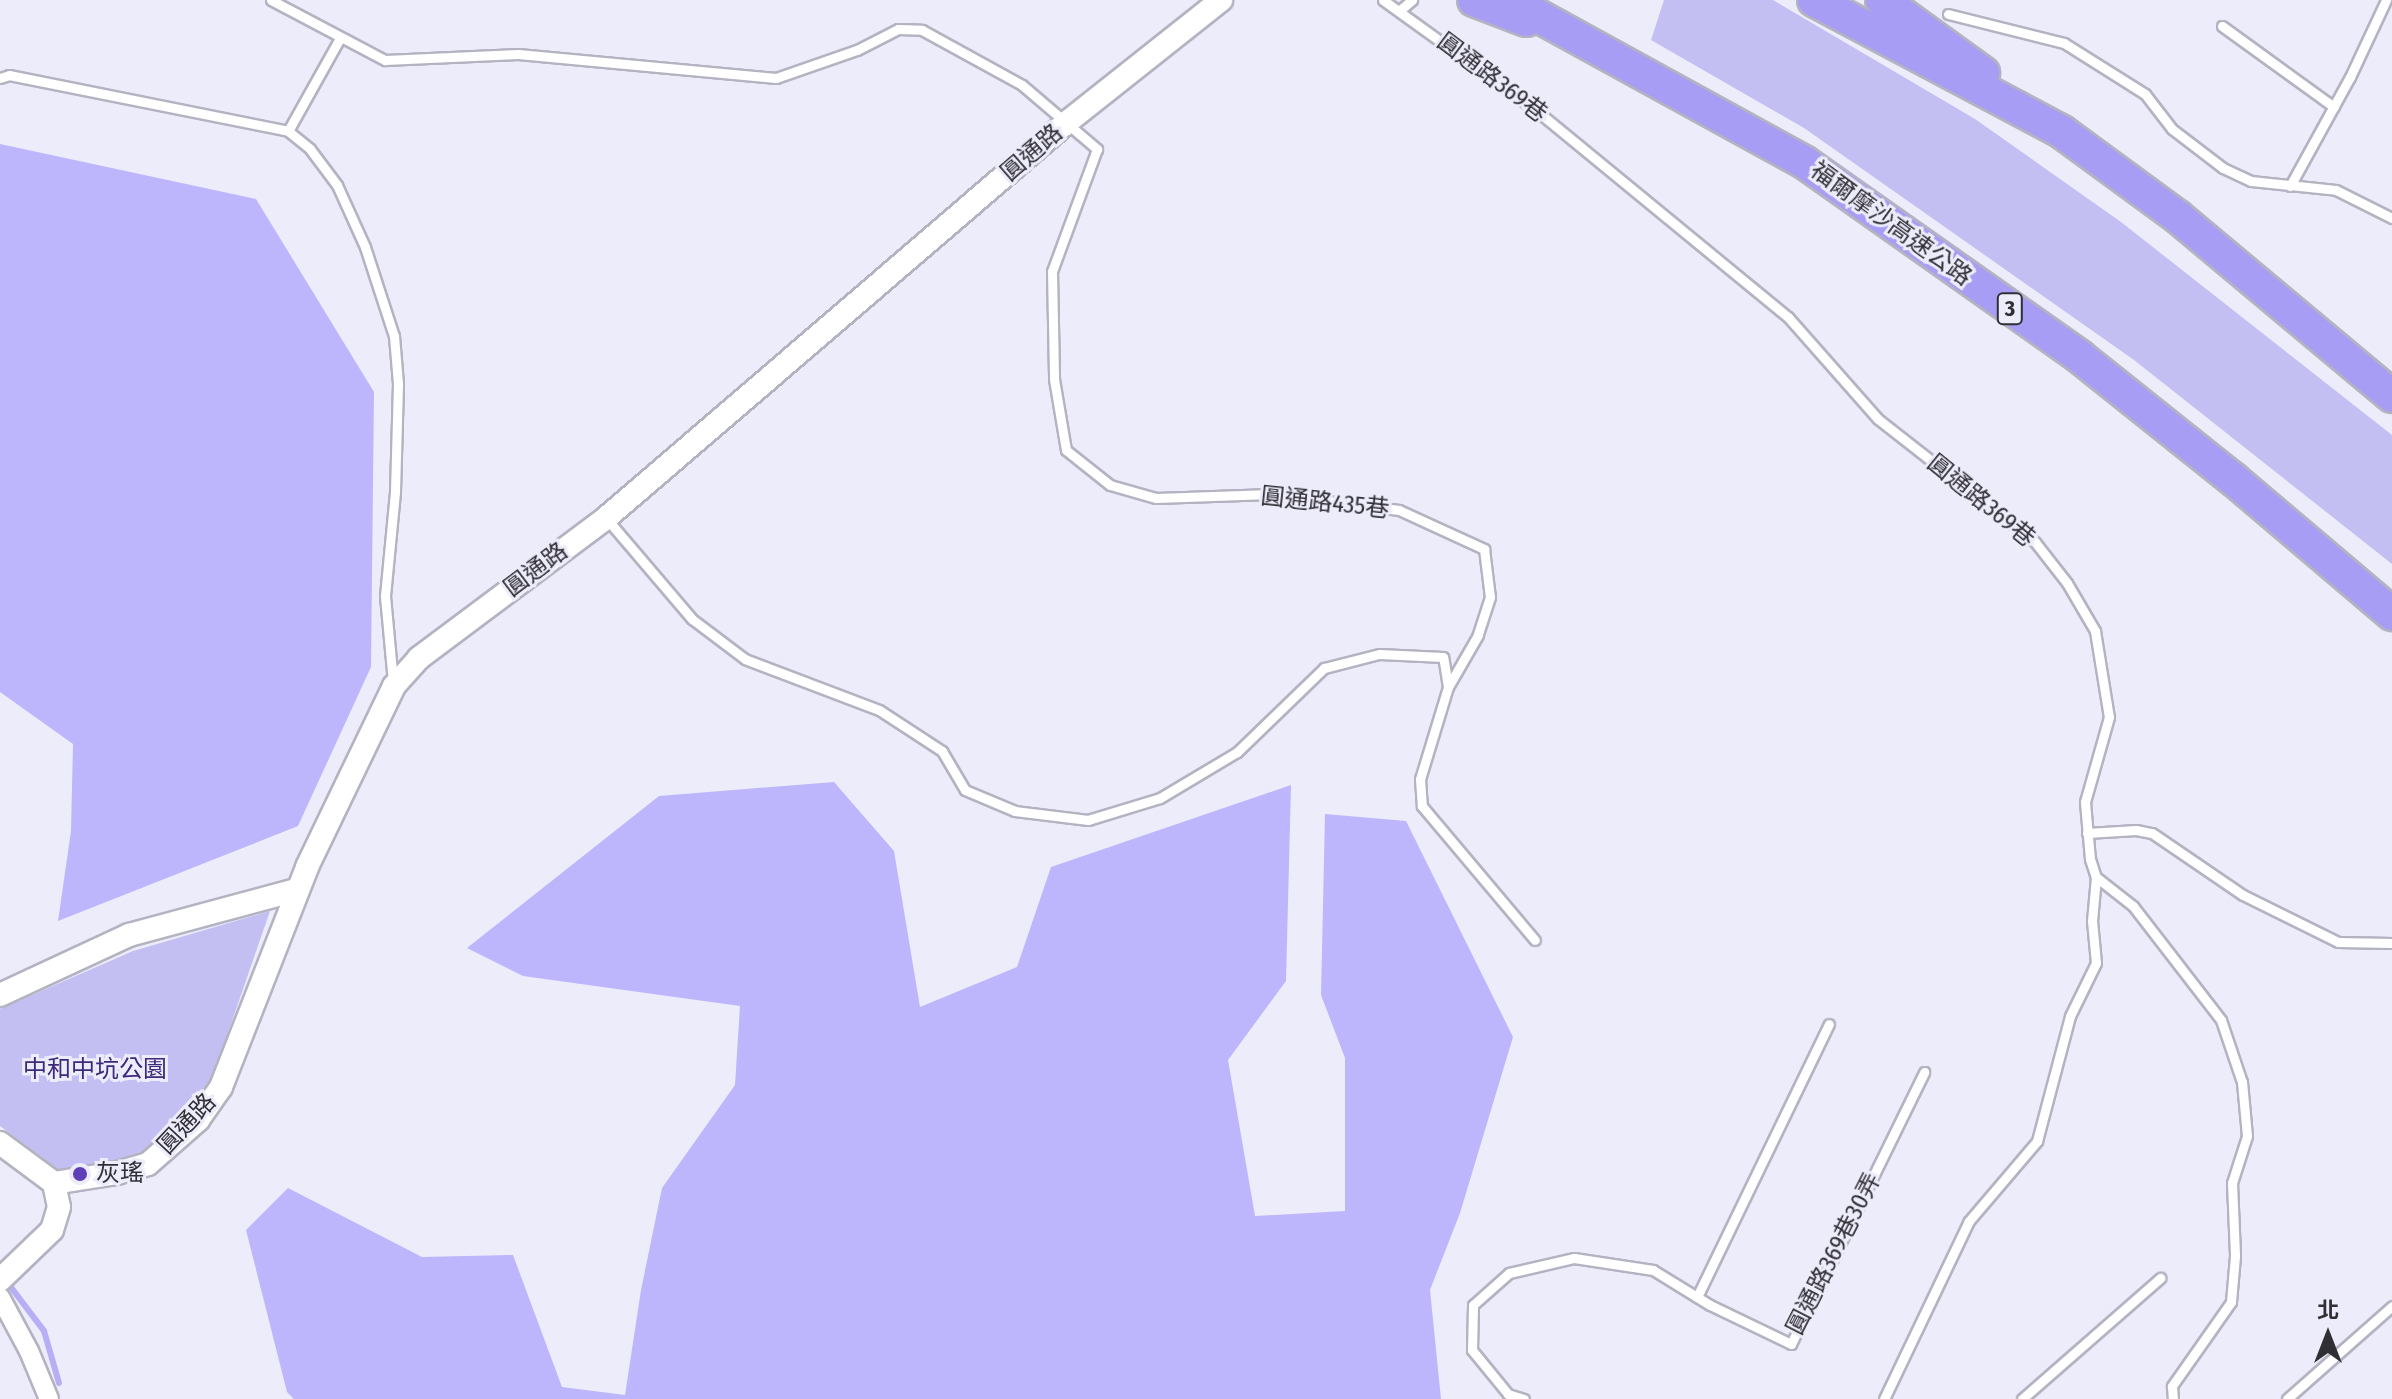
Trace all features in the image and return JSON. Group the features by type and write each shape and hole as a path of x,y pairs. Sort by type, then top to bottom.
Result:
{"highway":[{"path":"1474,0 1596,47"},
{"name":"福爾摩沙高速公路","path":"1509,0 1804,162 2080,357 2233,479 2392,614"},
{"path":"1814,0 2062,132"},
{"path":"1882,0 2178,217 2344,352 2392,396"}],"street":[{"name":"圓通路","path":"54,1183 148,1164 198,1120 221,1087 296,890 394,686 419,658 606,518 1066,123 1221,0"},
{"path":"0,995 129,935 296,890"},
{"path":"0,1143 54,1183 59,1207 52,1230 6,1274"},
{"path":"0,1297 29,1351 49,1399"}],"lane":[{"path":"271,0 385,60 518,54 776,78 857,50 898,29 922,30 1022,85 1066,123"},
{"name":"圓通路369巷","path":"1383,0 1537,111 1788,317 1878,419 2035,542 2067,583 2095,631 2109,717 2085,802 2090,859 2096,877 2092,921 2096,963 2070,1016 2037,1141 1969,1221 1884,1399"},
{"path":"1400,10 1412,0"},
{"path":"2290,186 2334,107 2386,0"},
{"path":"1948,14 2064,43 2145,94 2172,129 2223,168 2251,181 2336,190 2392,218"},
{"path":"2222,26 2334,107"},
{"path":"288,131 340,38"},
{"path":"0,78 9,75 288,131 310,149 337,185 375,275 394,336 398,384 395,492 385,596 394,686"},
{"name":"圓通路435巷","path":"1066,123 1097,149 1052,271 1054,379 1066,450 1110,485 1156,498 1271,494 1399,510 1484,549 1490,597 1478,635 1448,687"},
{"path":"606,518 692,619 745,659 879,710 942,751 965,790 1015,811 1088,820 1160,798 1237,752 1324,668 1379,654 1443,657 1448,687 1420,779 1422,806 1535,940"},
{"path":"2087,833 2136,830 2152,833 2243,895 2338,942 2392,943"},
{"path":"2096,877 2133,906 2221,1020 2242,1082 2247,1136 2232,1183 2235,1256 2231,1302 2172,1386 2173,1399"},
{"path":"1697,1297 1829,1024"},
{"name":"圓通路369巷30弄","path":"1524,1399 1508,1394 1472,1350 1473,1305 1509,1273 1574,1258 1653,1270 1697,1297 1791,1344 1924,1072"},
{"path":"2022,1399 2160,1278"},
{"path":"2287,1399 2392,1306"}],"green space":[{"path":"1664,0 1773,0 1975,119 2121,222 2392,435 2392,564 2134,360 1804,128 1651,40"},
{"name":"中和中坑公園","path":"270,911 211,1082 155,1144 83,1188 0,1126 0,1009 133,951"}],"shaded area":[{"path":"0,144 256,199 374,392 371,667 298,826 58,921 71,831 73,744 0,692"},
{"path":"834,782 894,851 920,1007 1017,967 1051,867 1291,785 1286,981 1228,1060 1255,1216 1345,1211 1345,1058 1321,995 1325,814 1406,821 1513,1037 1460,1213 1430,1290 1441,1399 294,1399 287,1392 246,1230 288,1188 422,1257 513,1255 562,1387 625,1395 641,1290 662,1188 735,1085 740,1006 523,976 467,948 659,796"}],"waterway":[{"path":"7,1282 44,1331 59,1383"}],"place":[{"name":"灰瑤","path":"80,1174"}]}
